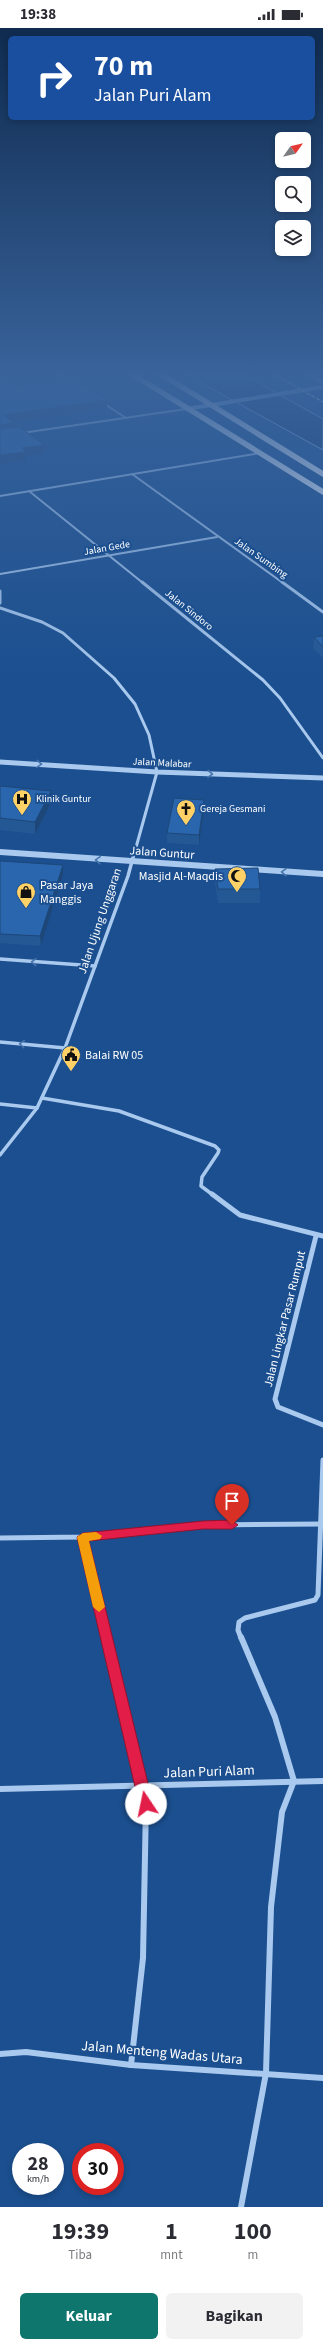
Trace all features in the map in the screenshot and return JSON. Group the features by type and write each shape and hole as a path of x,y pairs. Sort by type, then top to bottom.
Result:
{"main road":[{"path":"297,476 323,492"}],"street":[{"path":"0,496 121,476"},
{"name":"Jalan Sumbing","path":"133,476 323,612"},
{"name":"Jalan Sindoro","path":"29,491 263,680 280,698 323,758"},
{"name":"Jalan Gede","path":"0,574 217,537"},
{"path":"0,591 0,603"},
{"name":"Jalan Ujung Unggaran","path":"0,608 56,629 104,667 128,691 139,709 155,759 157,772 128,876 65,1048 36,1108 0,1155"},
{"name":"Jalan Malabar","path":"0,762 157,772 323,778"},
{"name":"Jalan Guntur","path":"0,852 323,874"},
{"path":"0,959 95,966"},
{"path":"0,1042 65,1048"},
{"path":"42,1098 119,1111 215,1146 219,1150 218,1153 202,1177 201,1186 240,1215 316,1236 323,1236"},
{"path":"0,1104 36,1108"},
{"name":"Jalan Lingkar Pasar Rumput","path":"316,1236 275,1399 278,1407 285,1411 309,1418 323,1425"},
{"path":"241,2207 266,2073 271,1906 282,1812 294,1781 275,1717 238,1630 239,1622 245,1618 315,1600 318,1595 322,1524 323,1460"},
{"path":"0,1538 83,1537 203,1525 322,1524"},
{"path":"83,1537 146,1804 143,1958 131,2065"},
{"name":"Jalan Puri Alam","path":"0,1789 323,1781"},
{"name":"Jalan Menteng Wadas Utara","path":"0,2054 26,2052 131,2065 323,2078"}],"building":[{"path":"323,636 323,647 314,637"},
{"path":"0,786 51,791 35,822 0,818"},
{"name":"Gereja Gesmani","path":"174,798 204,800 199,835 167,833"},
{"name":"Pasar Jaya Manggis","path":"0,861 63,865 40,936 0,934"},
{"path":"258,868 260,889 218,889 215,869"}],"slow traffic":[{"path":"96,1536 83,1537 99,1607"}],"place":[{"name":"Klinik Guntur","path":"22,816"},
{"name":"Gereja Gesmani","path":"186,826"},
{"name":"Masjid Al-Maqdis","path":"237,893"},
{"name":"Pasar Jaya Manggis","path":"26,909"},
{"name":"Balai RW 05","path":"71,1072"}],"route":[{"path":"146,1804 83,1537 203,1525 232,1525"}]}
